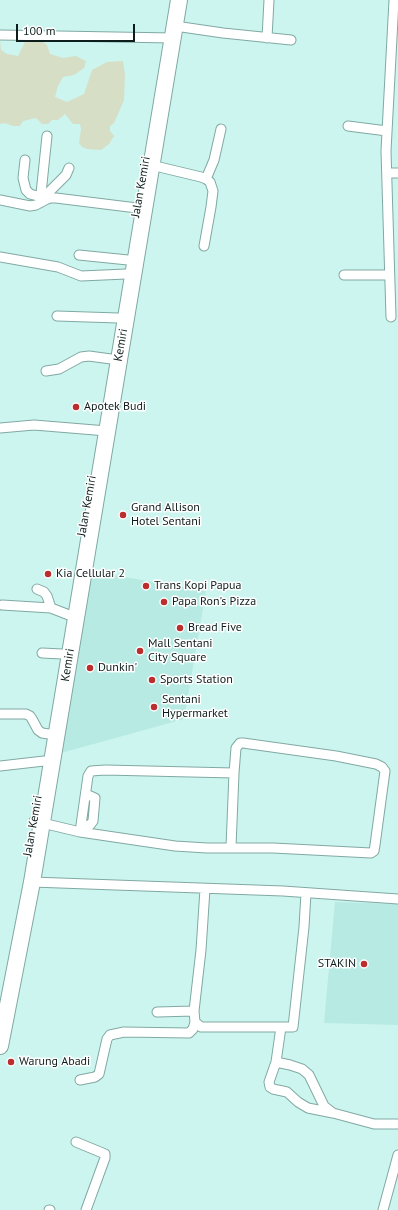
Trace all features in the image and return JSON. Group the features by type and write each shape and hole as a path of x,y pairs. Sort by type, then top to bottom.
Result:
{"highway":[{"name":"Jalan Kemiri","path":"0,1012 38,822 44,761 103,431 111,359 118,318 151,166 171,34 171,0"},
{"name":"Jalan Kemiri","path":"128,274 137,208 179,0"},
{"name":"Kemiri","path":"0,1046 32,882 38,822 128,274"}],"street":[{"path":"266,38 269,0"},
{"path":"391,317 387,130 394,65 394,0"},
{"path":"0,35 171,34 291,40"},
{"path":"348,126 387,130"},
{"path":"206,179 214,160 221,129"},
{"path":"43,200 47,136"},
{"path":"25,160 23,178 26,190 30,194 43,200 56,198 71,199 137,208"},
{"path":"151,166 206,179 210,182 213,191 204,246"},
{"path":"0,200 30,206 36,205 43,200 66,175 69,168"},
{"path":"387,173 398,173"},
{"path":"79,255 128,274"},
{"path":"0,257 58,267 81,276 128,274"},
{"path":"344,275 390,275"},
{"path":"57,316 118,318"},
{"path":"46,371 59,368 81,357 89,356 111,359"},
{"path":"0,428 34,426 103,431"},
{"path":"36,589 44,592 51,608"},
{"path":"2,605 51,608 69,615"},
{"path":"42,653 62,654"},
{"path":"0,715 26,714 30,716 38,730 42,733 49,734"},
{"path":"38,822 175,846 371,853 374,851 385,771 382,767 376,764 336,756 240,743 236,748 231,847"},
{"path":"0,766 44,761"},
{"path":"81,829 88,776 91,771 234,773"},
{"path":"32,882 283,891 398,899"},
{"path":"80,1080 95,1077 99,1074 107,1040 110,1035 124,1032 189,1033 193,1029 195,1022 194,1012 201,950 205,889"},
{"path":"195,1022 201,1026 293,1027 304,927 306,893"},
{"path":"157,1012 194,1012"},
{"path":"281,1027 276,1062 269,1082 270,1087 287,1092 298,1102 314,1110 333,1113 374,1124 398,1124"},
{"path":"276,1062 302,1069 309,1075 324,1106 333,1113"},
{"path":"76,1142 105,1154 105,1158 86,1210"},
{"path":"383,1210 396,1163"}],"shaded area":[{"path":"27,38 38,38 47,45 50,54 63,58 76,56 86,61 84,68 74,75 63,77 58,86 55,97 67,102 84,94 92,70 107,62 123,61 125,75 124,100 114,123 110,126 110,131 114,136 109,144 101,150 82,147 79,143 81,129 80,124 73,124 65,114 58,120 52,120 48,124 42,124 36,118 23,121 20,126 13,126 5,123 0,124 0,39 1,50 7,54 18,56"},
{"name":"Mall Sentani City Square","path":"90,571 206,591 184,719 61,753"},
{"name":"STAKIN","path":"335,902 398,904 398,1025 324,1023"}],"place":[{"name":"Apotek Budi","path":"76,407"},
{"name":"Grand Allison Hotel Sentani","path":"123,515"},
{"name":"Kia Cellular 2","path":"48,574"},
{"name":"Trans Kopi Papua","path":"146,586"},
{"name":"Papa Ron's Pizza","path":"164,602"},
{"name":"Bread Five","path":"180,628"},
{"name":"Mall Sentani City Square","path":"140,651"},
{"name":"Dunkin'","path":"90,668"},
{"name":"Sports Station","path":"152,680"},
{"name":"Sentani Hypermarket","path":"154,707"},
{"name":"STAKIN","path":"364,964"},
{"name":"Warung Abadi","path":"11,1062"}]}
